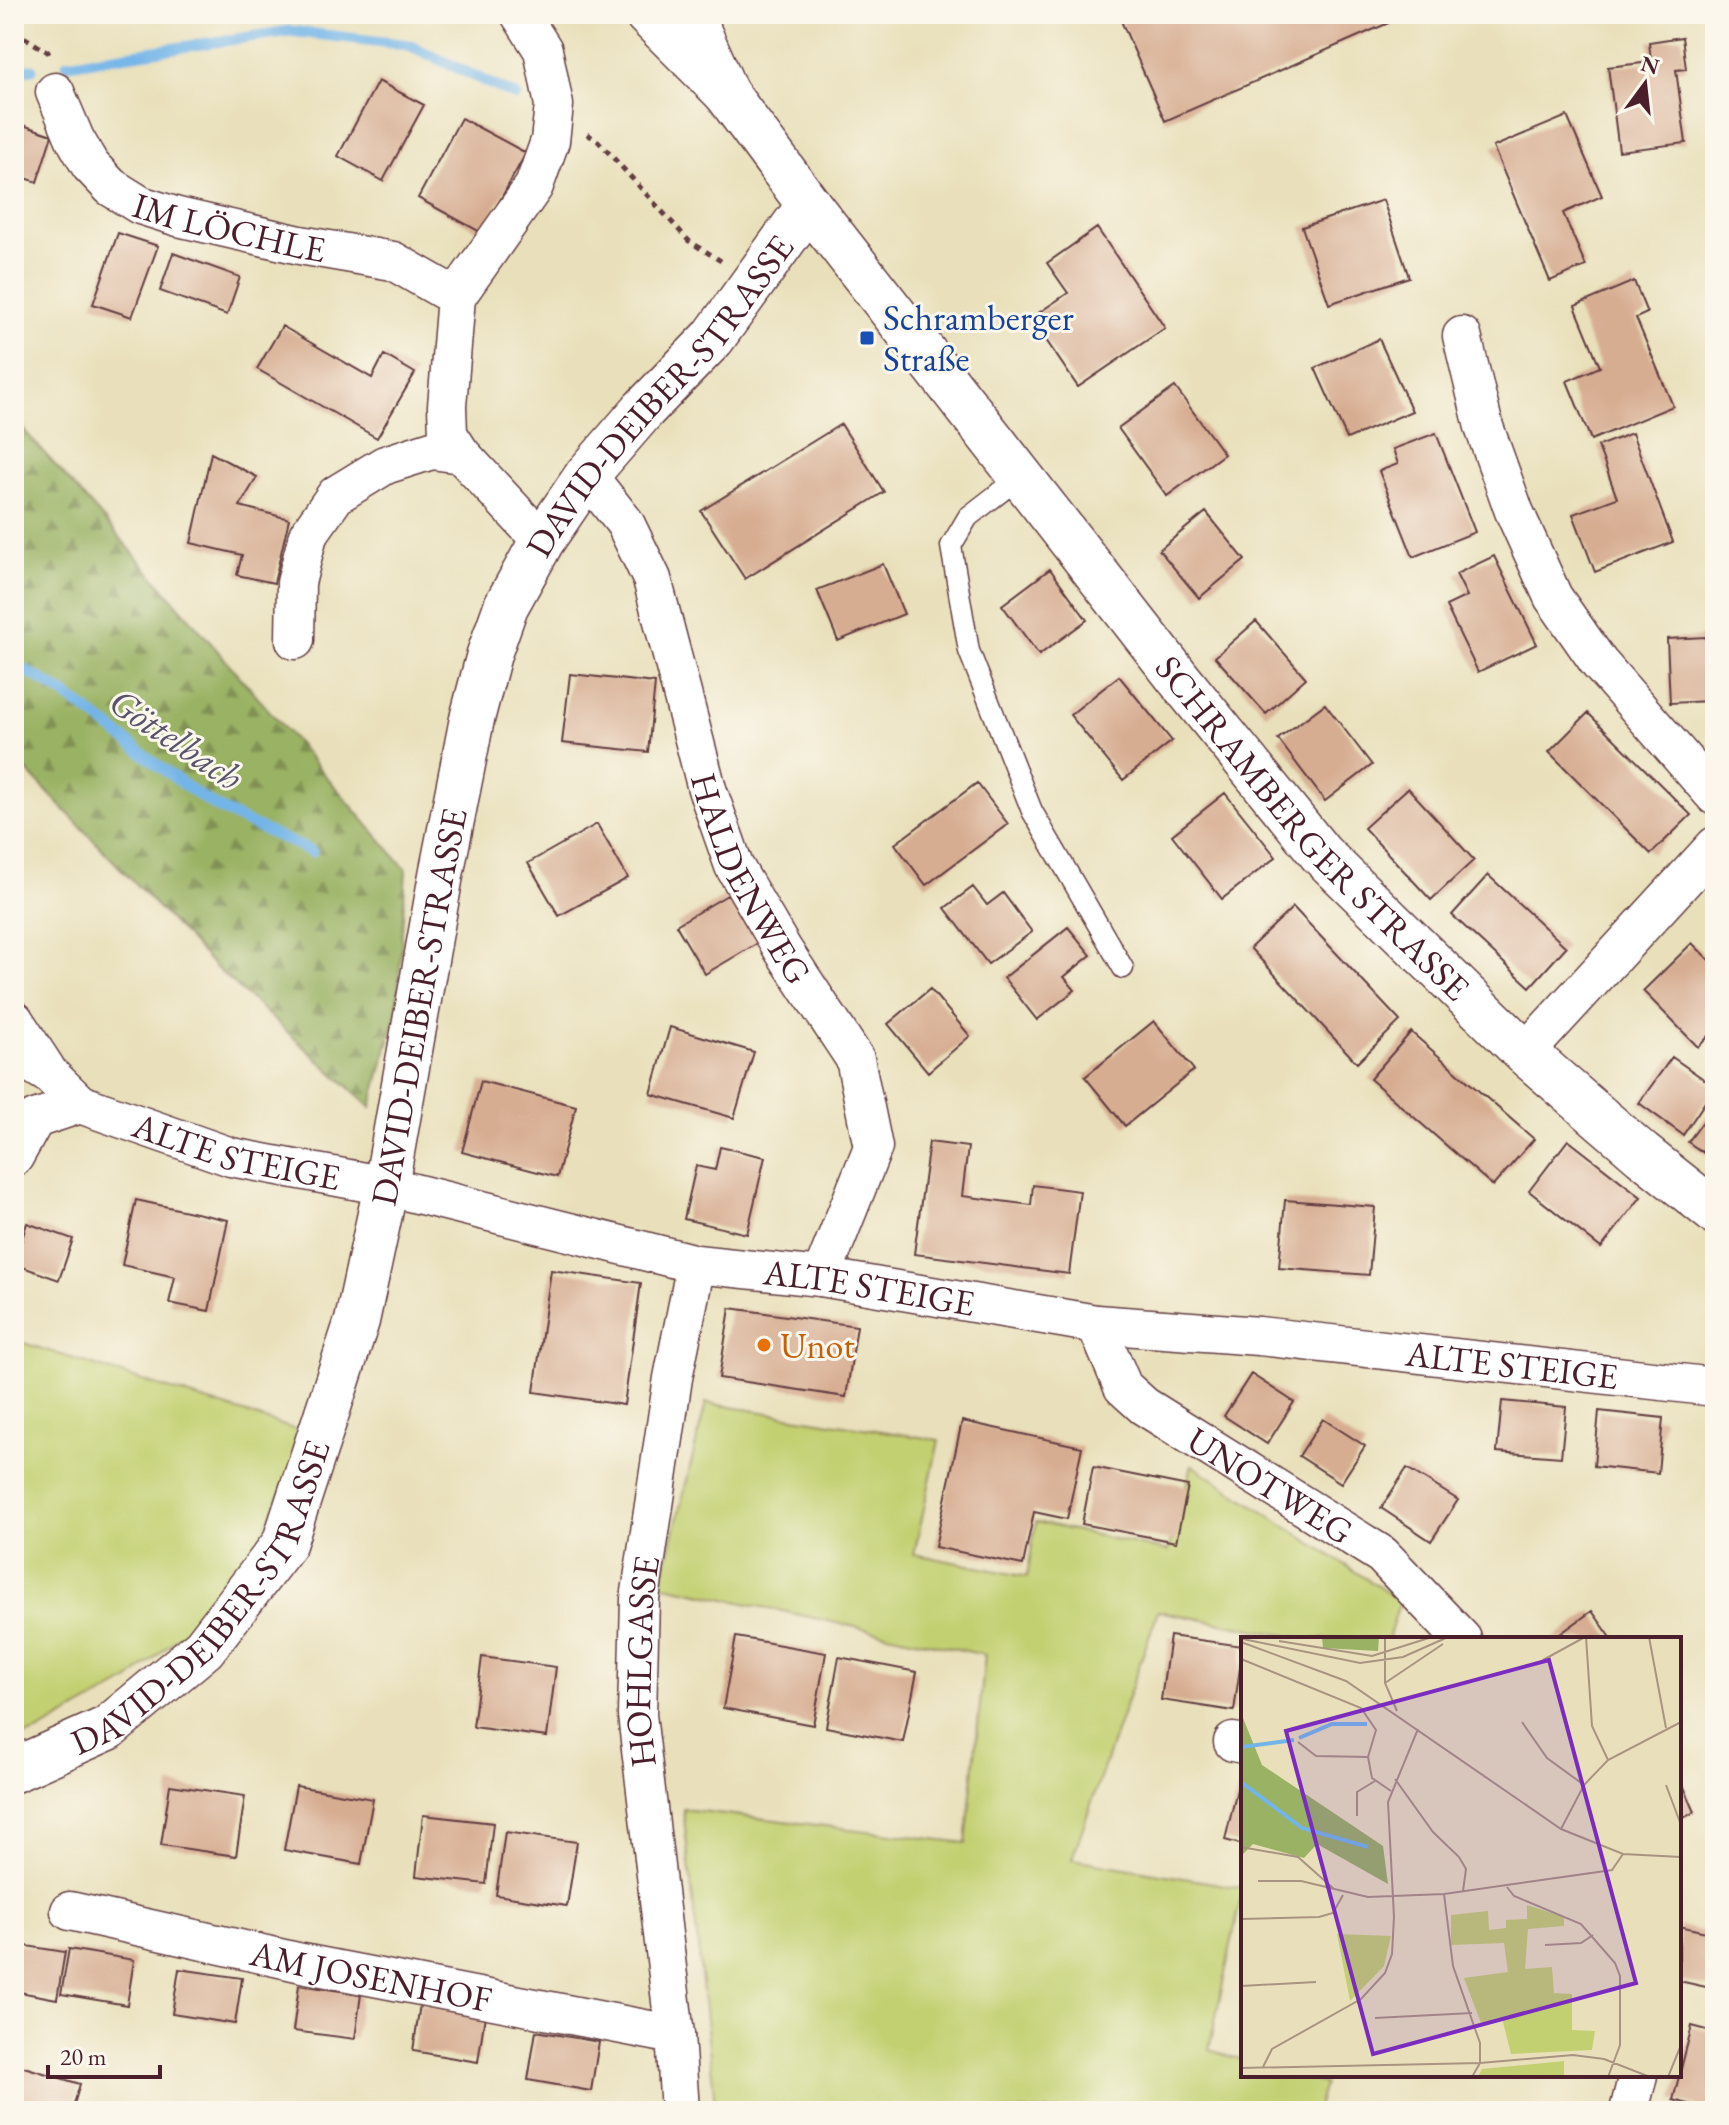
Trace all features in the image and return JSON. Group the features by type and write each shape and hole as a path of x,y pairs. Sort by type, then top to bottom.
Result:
{"street":[{"path":"520,14 543,50 553,112 550,141 534,186 456,297 447,406 448,434 461,454 542,541"},
{"path":"647,14 726,93"},
{"path":"696,14 699,32 726,93"},
{"name":"IM LÖCHLE","path":"55,92 90,165 111,187 140,205 178,217 300,245 393,261 456,297"},
{"name":"SCHRAMBERGER STRASSE","path":"726,93 809,205 1169,667 1321,854 1525,1053 1715,1212"},
{"name":"DAVID-DEIBER-STRASSE","path":"14,1770 108,1728 204,1648 284,1544 357,1321 386,1186 472,719 489,654 506,606 542,541 587,475 644,409 713,338 809,205"},
{"path":"1462,336 1484,427 1514,511 1553,597 1599,663 1715,796"},
{"path":"295,640 296,583 308,535 336,495 385,465 432,450 461,454"},
{"name":"HALDENWEG","path":"587,475 625,523 652,579 707,789 734,866 783,950 855,1059 873,1147 821,1277"},
{"path":"1525,1053 1715,846"},
{"name":"ALTE STEIGE","path":"14,1020 50,1075"},
{"name":"ALTE STEIGE","path":"14,1053 50,1075 80,1104 231,1157 386,1186 696,1264 821,1277 1096,1324 1259,1336 1715,1387"},
{"path":"14,1157 35,1119 80,1104"},
{"name":"HOHLGASSE","path":"680,2111 675,2035 637,1715 638,1643 640,1599 668,1410 696,1264"},
{"name":"UNOTWEG","path":"1096,1324 1117,1377 1134,1397 1382,1555 1460,1637"},
{"name":"AM JOSENHOF","path":"70,1911 302,1963 675,2035"},
{"path":"1629,2111 1638,2077"}],"lane":[{"path":"1021,476 968,517 951,546 969,651 1032,811 1123,968"}],"path":[{"path":"553,112 598,141 689,241 719,261 763,269"}],"green space":[{"path":"14,419 406,869 397,1010 371,1107 215,967 14,757"},
{"path":"14,1340 307,1433 260,1539 214,1606 128,1681 37,1732 14,1739"},
{"path":"706,1403 939,1440 914,1554 1027,1577 1036,1522 1168,1551 1192,1465 1400,1601 1389,1637 1294,1637 1158,1611 1072,1859 1241,1888 1209,2050 1241,2059 1241,2077 1301,2077 1324,2084 1316,2111 716,2111 683,1809 966,1843 985,1655 661,1585"}],"building":[{"path":"1118,14 1409,14 1165,121"},
{"path":"1682,37 1686,69 1676,70 1686,143 1619,151 1608,67 1651,62 1649,42"},
{"path":"378,81 424,105 383,181 338,156"},
{"path":"1567,116 1602,196 1563,213 1586,266 1550,281 1493,147"},
{"path":"461,118 526,153 482,233 418,198"},
{"path":"14,122 52,135 37,182 14,174"},
{"path":"1383,200 1409,277 1329,304 1302,227"},
{"path":"1097,228 1165,328 1078,387 1031,318 1068,293 1047,263"},
{"path":"118,233 158,246 132,317 93,304"},
{"path":"173,253 240,277 227,315 160,291"},
{"path":"1634,281 1647,313 1636,318 1673,406 1591,440 1567,381 1600,367 1575,306"},
{"path":"282,326 372,378 384,355 415,373 377,438 257,369"},
{"path":"1379,339 1412,411 1347,439 1315,368"},
{"path":"1175,387 1224,454 1167,496 1118,428"},
{"path":"841,424 884,492 745,579 701,511"},
{"path":"1436,433 1475,532 1413,557 1379,471 1398,464 1393,449"},
{"path":"1632,433 1673,542 1595,572 1573,514 1617,498 1598,446"},
{"path":"211,453 257,477 240,506 289,519 274,583 237,575 242,555 191,543"},
{"path":"1206,512 1245,560 1199,598 1159,550"},
{"path":"1494,556 1537,644 1478,672 1446,606 1467,596 1456,574"},
{"path":"883,564 904,614 838,641 817,590"},
{"path":"1050,569 1087,620 1039,655 1002,605"},
{"path":"1256,621 1306,678 1266,714 1215,657"},
{"path":"1706,637 1709,701 1670,703 1667,639"},
{"path":"570,674 655,683 648,752 562,743"},
{"path":"1119,676 1172,741 1123,780 1070,715"},
{"path":"1325,704 1372,765 1325,801 1278,739"},
{"path":"1588,713 1691,815 1651,854 1549,752"},
{"path":"977,783 1008,824 926,885 895,844"},
{"path":"1408,788 1474,860 1431,900 1364,828"},
{"path":"1225,793 1276,857 1222,899 1172,835"},
{"path":"597,824 628,878 559,916 528,863"},
{"path":"1488,875 1566,947 1530,987 1452,915"},
{"path":"973,887 987,905 1003,893 1032,932 988,964 945,908"},
{"path":"729,894 758,943 705,974 676,925"},
{"path":"1293,907 1400,1021 1357,1063 1250,948"},
{"path":"1068,927 1091,955 1064,977 1075,990 1037,1020 1004,978"},
{"path":"1692,943 1715,966 1715,1030 1698,1047 1643,991"},
{"path":"930,989 970,1036 928,1072 888,1024"},
{"path":"1154,1021 1194,1070 1125,1126 1085,1077"},
{"path":"670,1027 754,1052 734,1118 651,1094"},
{"path":"1411,1032 1534,1139 1493,1186 1370,1079"},
{"path":"1672,1057 1715,1087 1683,1135 1639,1103"},
{"path":"481,1081 576,1106 557,1177 462,1152"},
{"path":"1715,1105 1715,1161 1688,1142"},
{"path":"1568,1140 1641,1197 1601,1248 1529,1191"},
{"path":"929,1142 968,1147 962,1196 1031,1205 1033,1185 1080,1191 1069,1274 914,1254"},
{"path":"720,1147 765,1157 747,1234 684,1219 696,1166 715,1170"},
{"path":"136,1200 228,1220 209,1311 169,1303 175,1277 122,1265"},
{"path":"1285,1200 1375,1207 1369,1275 1279,1268"},
{"path":"27,1223 73,1239 59,1280 14,1264"},
{"path":"551,1270 641,1283 624,1405 534,1392"},
{"path":"730,1308 857,1326 846,1397 719,1378"},
{"path":"1251,1374 1294,1402 1267,1444 1224,1416"},
{"path":"1502,1401 1566,1407 1561,1457 1497,1452"},
{"path":"1599,1411 1663,1418 1658,1473 1594,1466"},
{"path":"1323,1419 1365,1446 1341,1483 1299,1456"},
{"path":"962,1421 1082,1447 1067,1519 1034,1512 1023,1565 935,1547"},
{"path":"1093,1467 1188,1486 1176,1542 1082,1524"},
{"path":"1407,1468 1458,1500 1431,1541 1381,1508"},
{"path":"1592,1611 1611,1637 1556,1637"},
{"path":"1170,1636 1241,1646 1234,1711 1161,1700"},
{"path":"736,1637 826,1653 813,1725 723,1708"},
{"path":"482,1657 556,1667 547,1737 473,1727"},
{"path":"839,1657 917,1672 903,1742 826,1727"},
{"path":"1240,1777 1241,1844 1225,1840"},
{"path":"1681,1780 1695,1812 1681,1819"},
{"path":"170,1785 245,1796 236,1856 161,1845"},
{"path":"296,1786 373,1799 361,1864 284,1850"},
{"path":"423,1815 493,1823 486,1884 416,1876"},
{"path":"505,1832 577,1842 567,1906 496,1895"},
{"path":"1681,1926 1715,1934 1715,1989 1681,1981"},
{"path":"14,1944 65,1952 57,1999 14,1991"},
{"path":"69,1949 134,1960 127,2005 61,1994"},
{"path":"179,1969 242,1978 235,2024 172,2014"},
{"path":"299,1985 361,1994 355,2039 293,2031"},
{"path":"420,2004 485,2015 478,2062 413,2051"},
{"path":"1692,2026 1715,2032 1715,2111 1673,2100"},
{"path":"536,2031 599,2042 591,2091 528,2080"},
{"path":"14,2064 80,2084 72,2111 14,2111"}],"waterway":[{"path":"67,64 290,31 409,45 516,96"},
{"path":"14,70 32,69"},
{"name":"Göttelbach","path":"14,664 64,694 218,808 312,852"}],"place":[{"name":"Schramberger Straße","path":"867,338"},
{"name":"Unot","path":"764,1345"}]}
